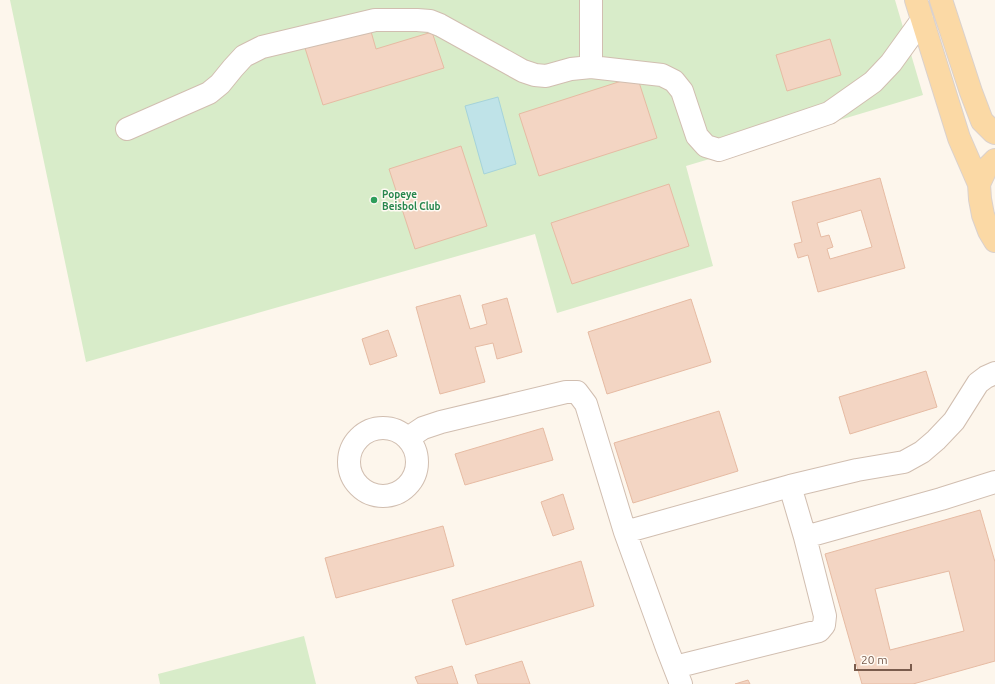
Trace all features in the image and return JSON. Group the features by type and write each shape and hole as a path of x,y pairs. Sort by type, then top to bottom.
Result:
{"main road":[{"path":"941,0 982,121 992,132 995,133"},
{"path":"919,10 959,138 979,184 983,215 993,235"},
{"path":"979,184 986,169 995,160"}],"lane":[{"path":"591,0 591,67"},
{"path":"127,129 209,93 220,84 244,56 262,47 375,20 417,20 430,21 440,25 523,71 535,76 546,76 572,69 591,67 662,75 674,81 682,91 697,136 706,146 719,150 829,113 873,82 890,63 919,10"},
{"path":"624,532 790,486 857,470 904,462 922,452 936,440 954,421 978,383 986,377 995,374"},
{"path":"408,438 423,428 441,422 566,392 578,392 586,404 624,532 678,676 819,630 824,625 825,616 790,486"},
{"path":"805,538 995,482"}],"green space":[{"name":"Popeye Beisbol Club","path":"10,0 895,0 923,95 686,166 713,266 557,313 535,234 86,362"},
{"path":"304,636 316,684 160,684 158,674"}],"water":[{"path":"498,97 516,164 484,174 465,106"}],"building":[{"path":"370,28 376,49 432,32 444,68 323,105 305,48"},
{"path":"830,39 841,75 787,91 776,55"},
{"path":"637,76 657,138 539,176 519,114"},
{"path":"461,146 487,226 415,249 389,169"},
{"path":"880,178 905,268 818,292 808,255 798,258 794,244 802,242 792,202","holes":["861,210 872,247 830,259 827,249 833,247 829,235 821,237 817,223"]},
{"path":"669,184 689,246 572,284 551,223"},
{"path":"460,295 470,329 487,324 482,305 507,298 522,352 497,359 493,343 475,347 485,382 440,394 416,307"},
{"path":"691,299 711,362 607,394 588,332"},
{"path":"388,330 397,356 370,365 362,339"},
{"path":"926,371 937,407 850,434 839,397"},
{"path":"719,411 738,471 633,503 614,443"},
{"path":"543,428 553,460 465,485 455,454"},
{"path":"563,494 574,529 553,536 541,502"},
{"path":"980,510 995,562 995,661 913,684 862,684 825,554","holes":["949,571 964,631 890,650 875,589"]},
{"path":"443,526 454,566 336,598 325,558"},
{"path":"581,561 594,606 466,645 452,600"},
{"path":"522,661 530,684 478,684 475,675"},
{"path":"452,666 458,684 418,684 415,677"},
{"path":"748,680 750,684 735,684"}],"place":[{"name":"Popeye Beisbol Club","path":"374,200"}]}
